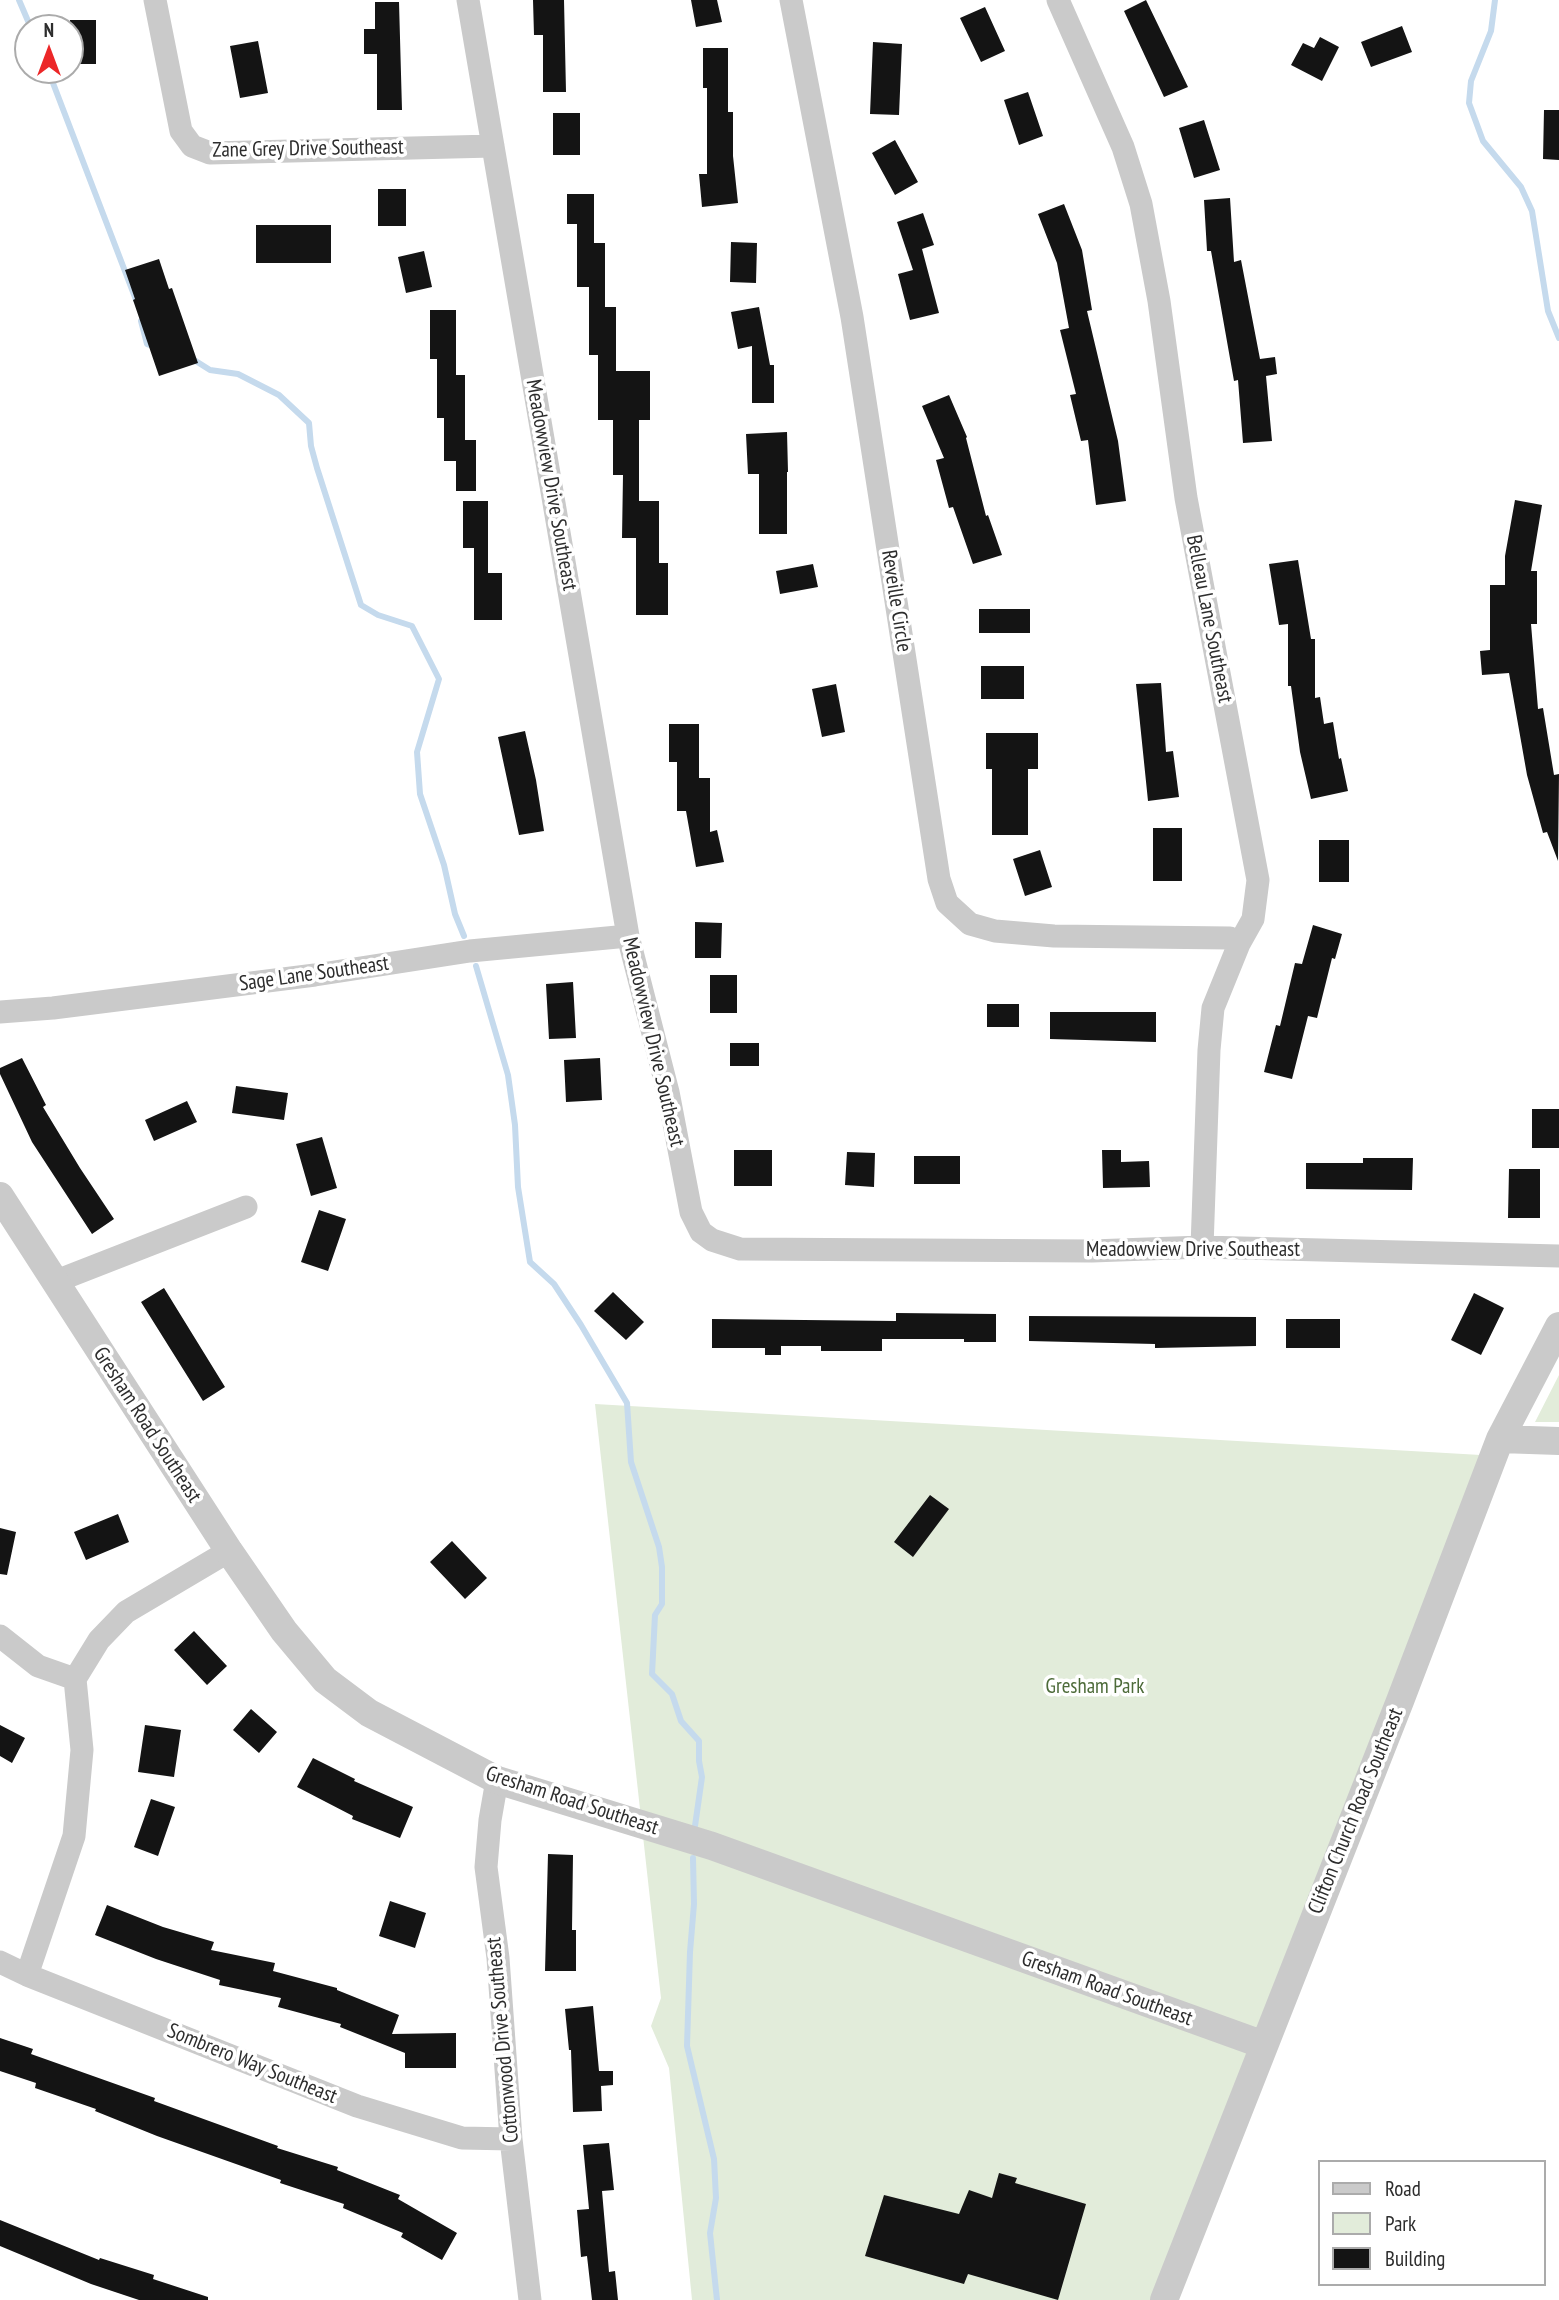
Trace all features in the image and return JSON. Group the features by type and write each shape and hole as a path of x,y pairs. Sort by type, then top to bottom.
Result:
{"street":[{"name":"Zane Grey Drive Southeast","path":"155,0 181,131 192,146 210,153 493,146"},
{"name":"Meadowview Drive Southeast","path":"468,0 628,936 668,1092 691,1212 701,1232 712,1240 740,1249 1092,1251 1202,1247 1559,1256"},
{"name":"Reveille Circle","path":"791,0 852,317 939,879 947,903 970,924 995,932 1054,936 1230,938 1240,944"},
{"name":"Belleau Lane Southeast","path":"1058,0 1123,147 1141,204 1159,302 1186,498 1258,880 1253,919 1213,1008 1209,1049 1202,1247"},
{"name":"Sage Lane Southeast","path":"0,1012 315,975 470,951 628,936"},
{"name":"Gresham Road Southeast","path":"0,1196 229,1551 284,1630 326,1681 369,1713 497,1780 712,1846 1264,2045"},
{"path":"54,1282 246,1208"},
{"name":"Clifton Church Road Southeast","path":"1164,2300 1400,1702 1500,1438 1559,1326"},
{"path":"1500,1438 1559,1441"},
{"path":"27,1975 74,1836 82,1750 75,1679 99,1640 126,1612 229,1551"},
{"path":"0,1636 38,1667 75,1679"},
{"name":"Cottonwood Drive Southeast","path":"497,1780 486,1867 498,1958 511,2139 530,2300"},
{"name":"Sombrero Way Southeast","path":"0,1962 357,2106 462,2138 511,2139"}],"green space":[{"path":"1559,1375 1559,1422 1535,1422"},
{"name":"Gresham Park","path":"595,1404 1498,1456 1165,2300 692,2300 669,2068 651,2026 661,1998"}],"building":[{"path":"533,0 564,0 566,92 543,92 543,35 534,35"},
{"path":"691,0 717,0 722,22 696,27"},
{"path":"1146,0 1188,87 1164,97 1124,11"},
{"path":"375,2 399,2 402,110 377,110 377,54 364,54 364,29 375,29"},
{"path":"985,7 1005,51 981,62 960,18"},
{"path":"84,20 96,20 96,64 84,64"},
{"path":"1402,26 1412,52 1371,67 1361,42"},
{"path":"1320,37 1339,47 1322,81 1291,65 1303,43 1314,48"},
{"path":"258,41 268,93 240,98 230,46"},
{"path":"873,42 902,44 899,115 870,114"},
{"path":"703,48 728,48 728,112 733,112 733,156 738,203 702,207 699,174 707,174 707,88 703,88"},
{"path":"1028,92 1043,136 1019,145 1004,100"},
{"path":"1544,110 1559,110 1559,160 1543,159"},
{"path":"553,113 580,113 580,155 553,155"},
{"path":"1204,120 1220,170 1194,178 1179,128"},
{"path":"895,140 918,182 895,195 872,153"},
{"path":"378,189 406,189 406,226 378,226"},
{"path":"567,194 594,194 594,243 605,243 605,307 616,307 616,371 650,371 650,420 639,420 639,501 659,501 659,563 668,563 668,615 636,615 636,538 622,538 623,475 613,475 613,420 598,420 598,355 589,355 589,287 577,287 577,224 567,224"},
{"path":"1230,198 1234,262 1241,260 1260,359 1275,357 1277,374 1266,376 1272,441 1243,443 1238,380 1234,381 1211,251 1207,251 1204,200"},
{"path":"1064,204 1082,250 1092,310 1087,311 1118,441 1126,501 1096,505 1088,440 1081,441 1070,395 1076,394 1060,330 1069,328 1057,263 1038,214"},
{"path":"923,213 934,245 922,249 939,313 910,320 898,274 913,270 897,222"},
{"path":"256,225 331,225 331,263 256,263"},
{"path":"731,242 757,243 756,283 730,282"},
{"path":"424,251 432,287 406,293 398,257"},
{"path":"159,259 198,363 159,376 125,270"},
{"path":"759,307 770,365 774,365 774,403 752,403 752,346 738,349 731,312"},
{"path":"430,310 456,310 456,375 465,375 465,440 476,440 476,491 456,491 456,461 444,461 444,418 437,418 437,359 430,359"},
{"path":"949,395 967,437 986,516 988,515 1002,555 973,564 953,507 949,508 936,460 944,458 922,406"},
{"path":"787,432 787,534 759,534 759,474 748,474 746,434"},
{"path":"1515,500 1542,505 1531,571 1537,571 1537,624 1531,624 1538,709 1543,708 1554,775 1559,774 1558,861 1547,832 1543,833 1527,775 1509,673 1482,675 1480,651 1490,650 1490,585 1505,585 1505,556"},
{"path":"463,501 488,501 488,573 502,573 502,620 474,620 474,548 463,548"},
{"path":"1298,560 1311,639 1315,639 1315,698 1320,697 1324,724 1333,722 1348,791 1311,799 1300,752 1291,686 1288,686 1288,624 1279,625 1269,564"},
{"path":"813,564 818,587 780,594 776,571"},
{"path":"979,609 1030,609 1030,633 979,633"},
{"path":"981,666 1024,666 1024,699 981,699"},
{"path":"1161,683 1166,752 1173,751 1179,797 1148,801 1136,684"},
{"path":"836,684 845,732 822,737 812,689"},
{"path":"669,724 699,724 699,778 710,778 710,832 717,830 724,862 696,867 686,811 677,811 677,762 669,762"},
{"path":"525,731 544,831 519,835 498,737"},
{"path":"986,733 1038,733 1038,769 1028,769 1028,835 992,835 992,769 986,769"},
{"path":"1153,828 1182,828 1182,881 1153,881"},
{"path":"1319,840 1349,840 1349,882 1319,882"},
{"path":"1040,850 1052,887 1025,896 1013,859"},
{"path":"695,922 722,923 721,958 695,958"},
{"path":"1313,925 1342,934 1335,959 1332,958 1317,1018 1308,1016 1292,1079 1264,1072 1276,1025 1280,1026 1295,963 1302,964"},
{"path":"710,975 737,975 737,1013 710,1013"},
{"path":"573,982 576,1038 549,1039 546,984"},
{"path":"987,1004 1019,1004 1019,1027 987,1027"},
{"path":"1050,1012 1156,1012 1156,1042 1050,1039"},
{"path":"730,1043 759,1043 759,1066 730,1066"},
{"path":"22,1058 46,1105 43,1107 114,1219 92,1234 32,1142 0,1074 0,1068"},
{"path":"600,1058 602,1100 566,1102 564,1060"},
{"path":"236,1086 288,1093 284,1120 232,1113"},
{"path":"187,1101 197,1122 154,1141 145,1120"},
{"path":"1532,1109 1559,1109 1559,1148 1532,1148"},
{"path":"322,1137 337,1188 311,1196 296,1144"},
{"path":"734,1150 772,1150 772,1186 734,1186"},
{"path":"1102,1150 1121,1150 1121,1162 1149,1161 1150,1187 1103,1188"},
{"path":"847,1152 875,1153 874,1187 845,1185"},
{"path":"914,1156 960,1156 960,1184 914,1184"},
{"path":"1363,1158 1413,1158 1412,1190 1306,1189 1306,1163 1363,1163"},
{"path":"1509,1169 1540,1169 1540,1218 1508,1218"},
{"path":"319,1210 346,1219 328,1271 301,1262"},
{"path":"164,1288 225,1387 203,1401 141,1302"},
{"path":"613,1292 644,1322 626,1340 594,1311"},
{"path":"1474,1293 1504,1308 1481,1355 1451,1340"},
{"path":"896,1313 996,1314 996,1342 964,1342 964,1339 882,1339 882,1351 821,1351 821,1346 781,1346 781,1355 765,1355 765,1348 712,1348 712,1319 896,1321"},
{"path":"1029,1316 1256,1317 1256,1346 1155,1348 1155,1344 1029,1341"},
{"path":"1286,1319 1340,1319 1340,1348 1286,1348"},
{"path":"930,1495 949,1509 913,1557 894,1542"},
{"path":"118,1514 129,1542 86,1560 74,1532"},
{"path":"0,1528 16,1532 7,1575 0,1574"},
{"path":"452,1541 487,1578 465,1599 430,1562"},
{"path":"194,1631 227,1666 207,1685 174,1650"},
{"path":"251,1709 277,1732 259,1753 233,1730"},
{"path":"0,1725 25,1738 12,1763 0,1756"},
{"path":"145,1725 181,1730 174,1777 138,1772"},
{"path":"313,1758 355,1779 354,1781 413,1807 400,1838 352,1819 353,1816 297,1787"},
{"path":"151,1799 175,1807 158,1856 134,1847"},
{"path":"548,1854 573,1855 572,1930 576,1930 576,1971 545,1971"},
{"path":"390,1901 426,1913 415,1948 379,1936"},
{"path":"107,1905 163,1927 214,1942 211,1950 275,1963 273,1971 337,1988 399,2015 392,2034 456,2033 456,2068 405,2068 405,2053 340,2027 341,2024 278,2007 281,1998 219,1985 220,1980 95,1935"},
{"path":"593,2006 599,2071 613,2071 613,2085 601,2086 602,2111 573,2112 571,2050 565,2009"},
{"path":"0,2038 33,2049 31,2054 155,2098 154,2101 278,2146 277,2148 338,2167 337,2170 400,2195 398,2199 457,2233 442,2260 401,2237 403,2233 343,2208 344,2204 280,2183 281,2180 157,2136 95,2111 96,2109 35,2088 36,2083 0,2071"},
{"path":"609,2143 614,2190 602,2191 609,2272 615,2271 618,2300 592,2300 587,2256 581,2257 577,2210 589,2209 583,2145"},
{"path":"999,2173 1017,2178 1015,2183 1086,2204 1058,2300 968,2274 964,2284 865,2256 884,2195 959,2214 969,2190 992,2198"},
{"path":"0,2220 99,2260 100,2258 154,2275 153,2279 208,2297 208,2300 139,2300 91,2284 0,2246"}],"waterway":[{"path":"19,0 25,14"},
{"path":"1495,0 1491,31 1471,81 1469,103 1483,141 1521,187 1532,211 1548,311 1559,338"},
{"path":"53,84 136,300"},
{"path":"141,321 147,344 154,346"},
{"path":"191,358 210,370 238,374 279,395 309,423 317,468 361,605 378,615 412,626 439,679 417,752 420,794 464,936"},
{"path":"476,966 508,1075 515,1125 518,1187 530,1262 554,1284 627,1403 631,1462 659,1547 662,1567 662,1604 655,1615 652,1674 672,1694 681,1721 699,1741 702,1777 695,1826"},
{"path":"693,1858 694,1904 687,2046 714,2159 716,2198 710,2233 717,2300"}]}
